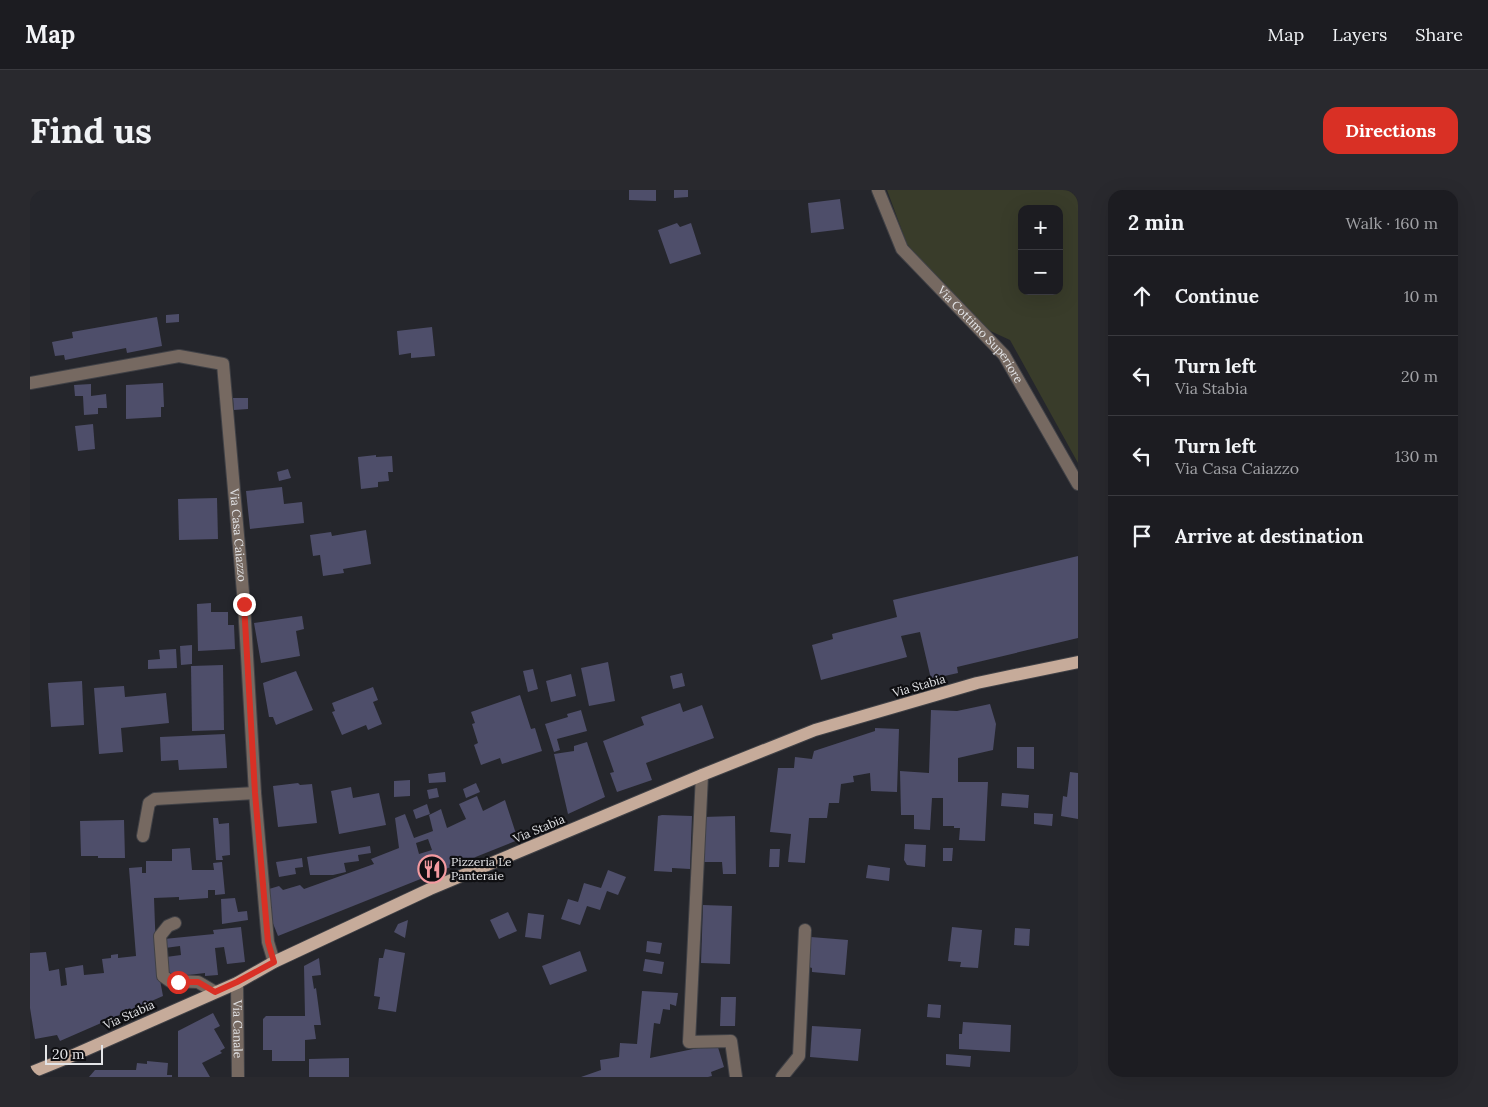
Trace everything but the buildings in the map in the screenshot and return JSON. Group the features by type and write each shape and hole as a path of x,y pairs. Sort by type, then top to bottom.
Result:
{"main road":[{"name":"Via Stabia","path":"30,1073 237,982 274,962 430,889 702,775 815,730 977,684 1078,662"}],"street":[{"name":"Via Cottimo Superiore","path":"878,190 902,250 1004,355 1078,484"},
{"name":"Via Casa Caiazzo","path":"30,383 179,356 223,364 244,604 255,793 268,942 274,962"},
{"path":"702,775 689,1042 731,1041 736,1077"},
{"path":"143,836 149,803 155,799 255,793"},
{"path":"175,923 168,926 160,936 163,976 170,981 198,982 215,992"},
{"path":"782,1077 799,1056 805,930"},
{"name":"Via Canale","path":"237,982 238,1077"}],"green space":[{"path":"887,190 1078,190 1078,463 1010,340 975,324 907,244"}],"place":[{"name":"Pizzeria Le Panteraie","path":"432,869"}],"route":[{"path":"178,982 198,982 215,992 274,962 268,942 255,793 244,604"}]}
